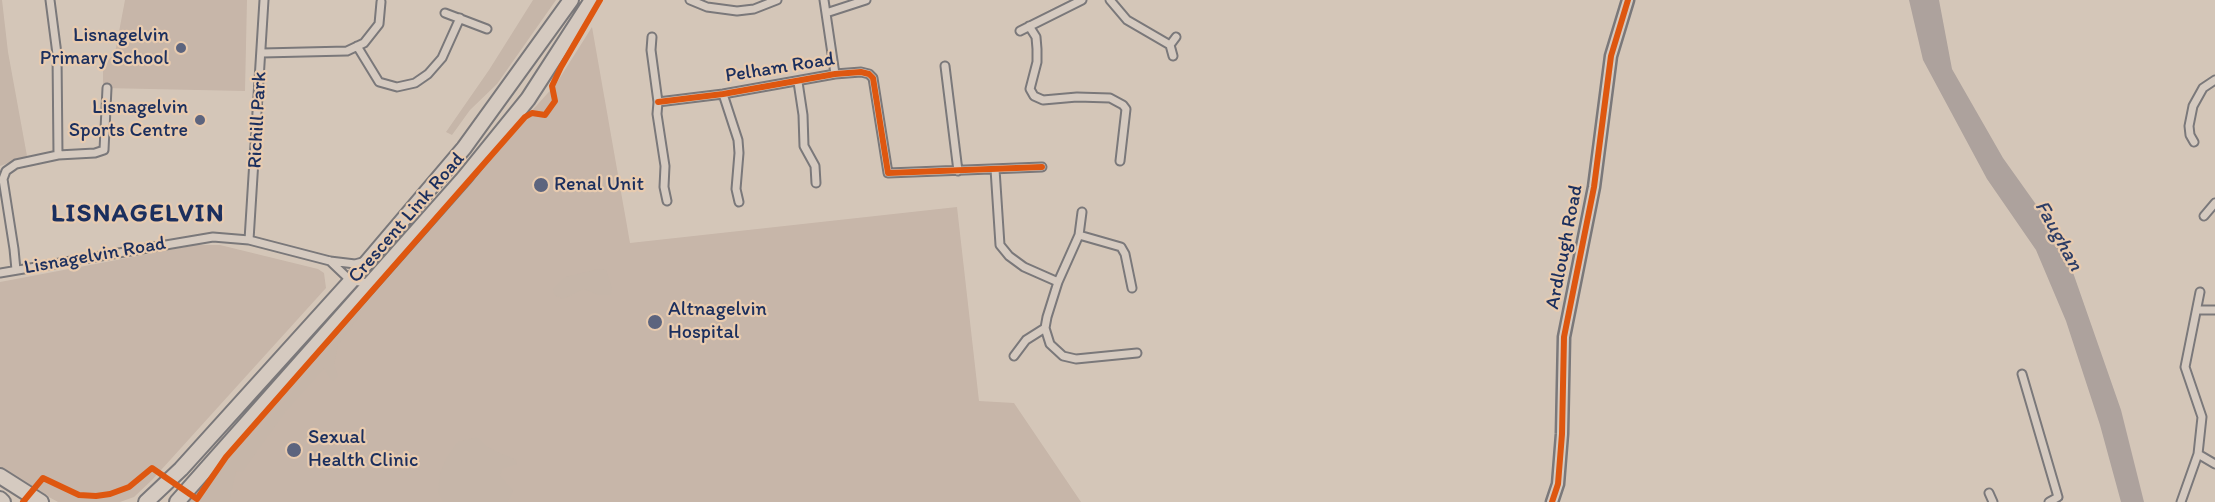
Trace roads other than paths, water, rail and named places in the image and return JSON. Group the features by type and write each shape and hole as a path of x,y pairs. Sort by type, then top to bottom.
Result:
{"highway":[{"name":"Crescent Link Road","path":"146,502 181,469 351,280 464,148 571,0"},
{"name":"Crescent Link Road","path":"177,502 372,284 518,113 544,77 592,0"},
{"path":"0,476 41,502"},
{"path":"0,499 3,502"}],"street":[{"path":"50,0 57,54 58,155"},
{"name":"Richill Park","path":"249,240 264,0"},
{"path":"690,0 707,8 737,11 754,9 777,0"},
{"name":"Pelham Road","path":"824,0 835,74"},
{"path":"826,13 866,0"},
{"path":"1020,31 1082,0"},
{"path":"1110,0 1127,20 1170,45 1173,56"},
{"name":"Ardlough Road","path":"1552,502 1558,484 1562,434 1564,337 1594,187 1611,56 1628,0"},
{"path":"262,53 346,51 364,43 378,24 381,2"},
{"path":"445,13 487,29"},
{"path":"357,46 379,82 397,87 415,83 428,74 442,58 460,18"},
{"path":"1029,27 1036,37 1037,49 1037,62 1030,89 1034,96 1043,100 1110,98 1123,105 1126,109 1120,160"},
{"path":"652,37 651,50 658,102 658,134 665,166 664,187 667,201"},
{"path":"1170,45 1176,37"},
{"path":"945,66 958,171"},
{"name":"Pelham Road","path":"658,102 723,94 835,74 861,72 873,78 888,173 1042,168"},
{"path":"2194,142 2189,126 2193,105 2203,88 2215,80"},
{"name":"Pelham Road","path":"798,81 804,146 814,166 816,183"},
{"path":"16,270 3,180 6,171 16,164 58,155 95,153 104,150 107,88"},
{"name":"Pelham Road","path":"723,94 738,140 736,189 739,201"},
{"path":"995,170 1000,245 1009,256 1024,267 1058,282"},
{"path":"2204,216 2215,203"},
{"path":"1082,212 1079,235 1058,282 1045,328 1050,344 1063,356 1076,359 1137,353"},
{"path":"1079,235 1121,247 1125,254 1132,288"},
{"name":"Lisnagelvin Road","path":"0,273 119,251 213,237 249,240 330,261 355,264 368,261"},
{"name":"Lisnagelvin Road","path":"330,261 351,280"},
{"path":"351,280 372,284"},
{"path":"2181,502 2198,454 2202,417 2185,367 2200,292"},
{"path":"2197,309 2215,310"},
{"path":"1014,356 1026,340 1045,328"},
{"path":"2022,374 2058,497 2049,502"},
{"path":"2198,454 2215,464"},
{"path":"1989,493 1993,502"}],"water":[{"name":"Faughan","path":"1909,0 1939,0 1952,69 2003,158 2062,241 2121,410 2144,502 2121,502 2100,425 2066,321 2036,250 1987,179 1923,60"}],"place":[{"name":"Lisnagelvin Primary School","path":"181,48"},
{"name":"Lisnagelvin Sports Centre","path":"200,120"},
{"name":"Renal Unit","path":"541,185"},
{"name":"Altnagelvin Hospital","path":"655,322"},
{"name":"Sexual Health Clinic","path":"294,450"}],"district":[{"name":"LISNAGELVIN","path":"138,214"}]}
